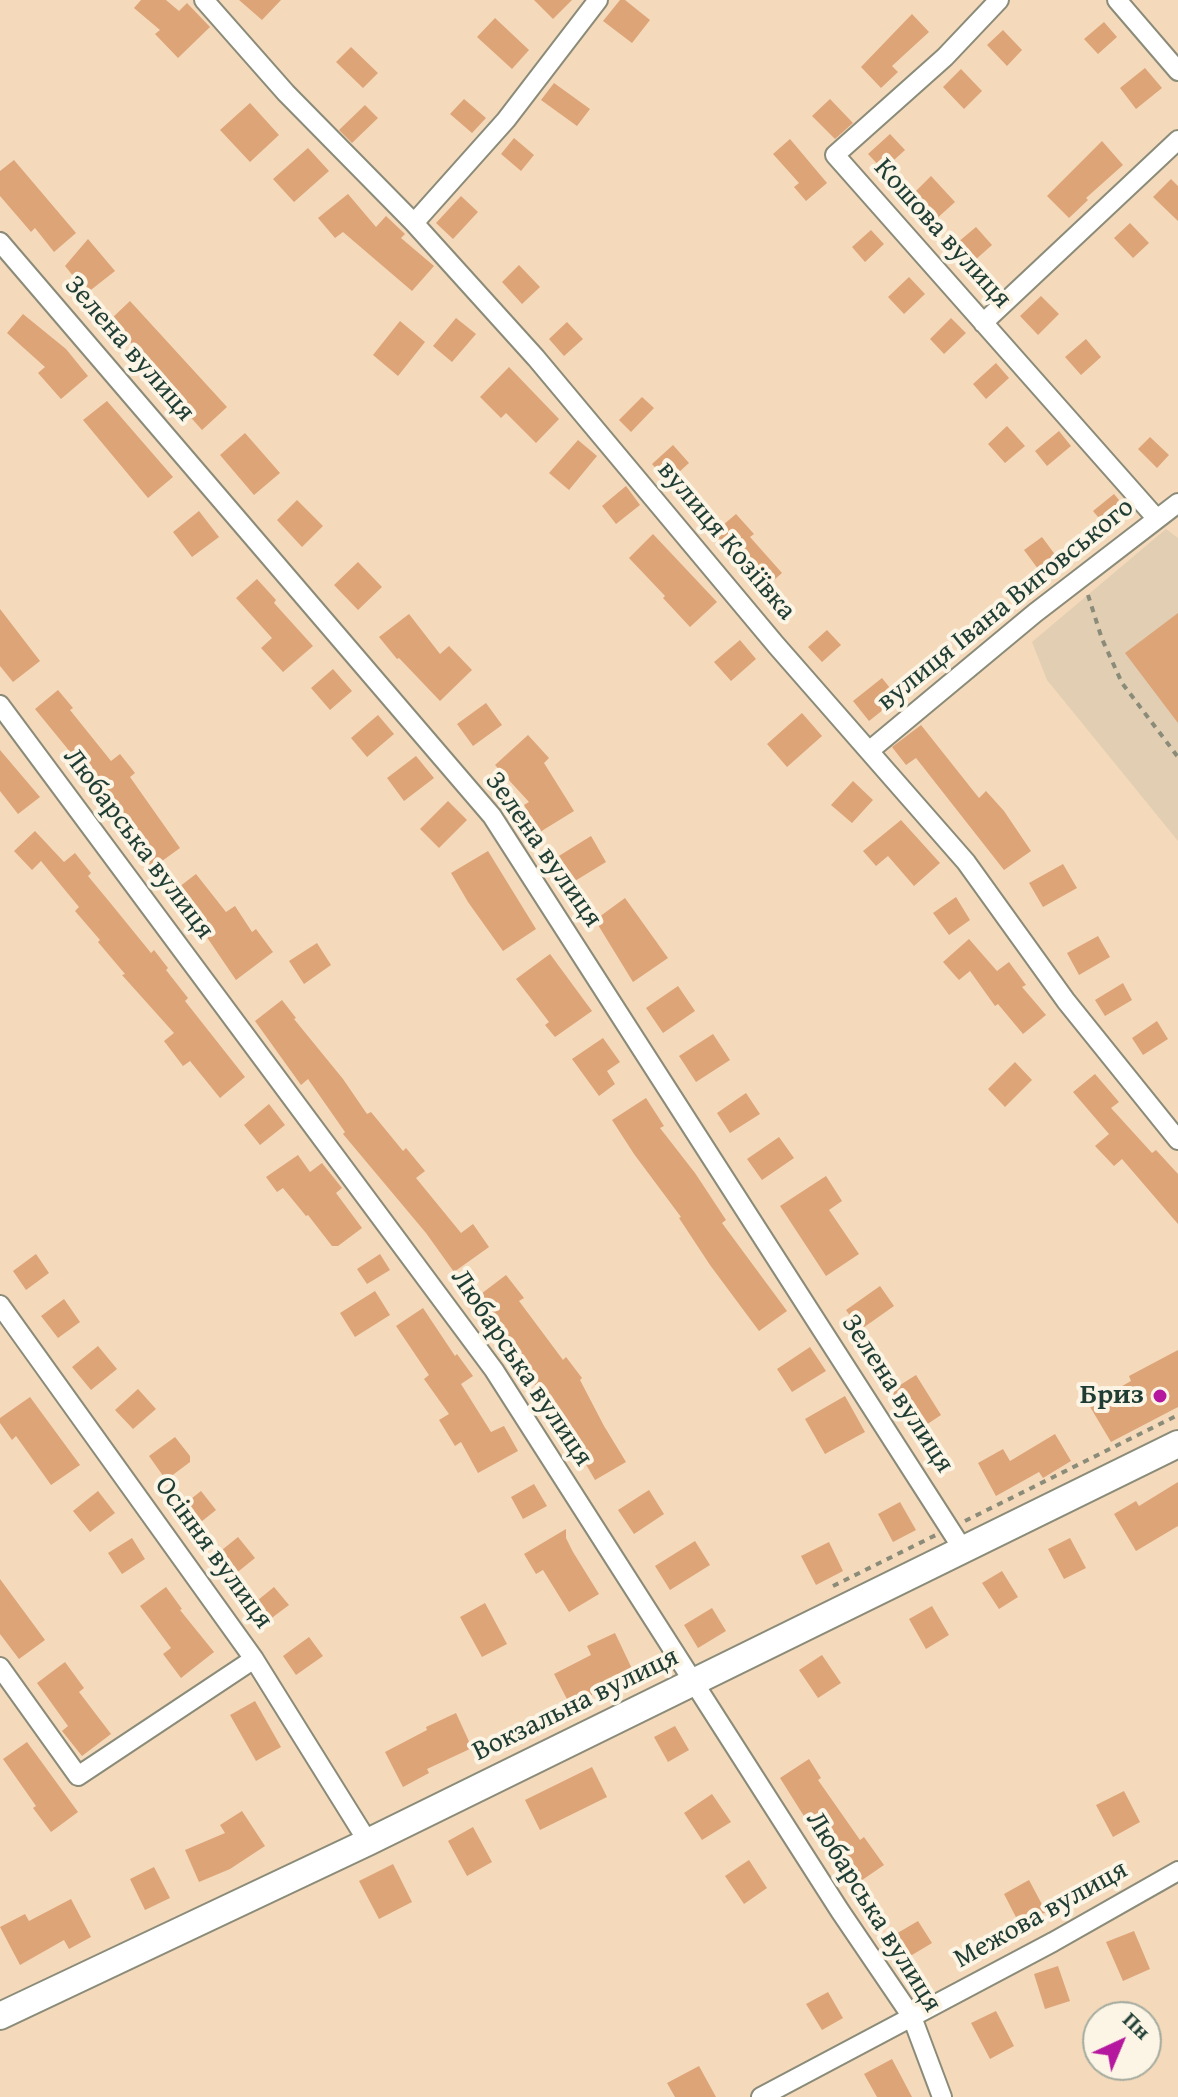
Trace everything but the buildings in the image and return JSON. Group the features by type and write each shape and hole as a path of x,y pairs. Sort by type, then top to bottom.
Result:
{"main road":[{"name":"Вокзальна вулиця","path":"0,2016 368,1842 694,1682 956,1538 1178,1444"}],"street":[{"name":"вулиця Козіївка","path":"204,0 286,93 414,223 536,358 776,645 966,862 1066,1001 1178,1140"},
{"path":"414,223 506,120 598,0"},
{"name":"Кошова вулиця","path":"999,0 945,57 835,155 1157,519"},
{"path":"1117,0 1178,71"},
{"path":"983,323 1178,140"},
{"name":"Зелена вулиця","path":"0,242 492,816 956,1538"},
{"name":"вулиця Івана Виговського","path":"869,751 1178,503"},
{"name":"Любарська вулиця","path":"0,705 494,1370 840,1911 912,2017 942,2097"},
{"name":"Осіння вулиця","path":"0,1305 254,1659 368,1842"},
{"path":"0,1667 78,1776 254,1659"},
{"name":"Межова вулиця","path":"761,2097 1053,1942 1178,1871"}],"path":[{"path":"1082,577 1102,639 1122,683 1178,757"},
{"path":"822,1591 956,1538 1178,1415"}],"shaded area":[{"path":"1166,529 1178,538 1178,841 1047,680 1032,642"}],"place":[{"name":"Бриз","path":"1160,1396"}]}
